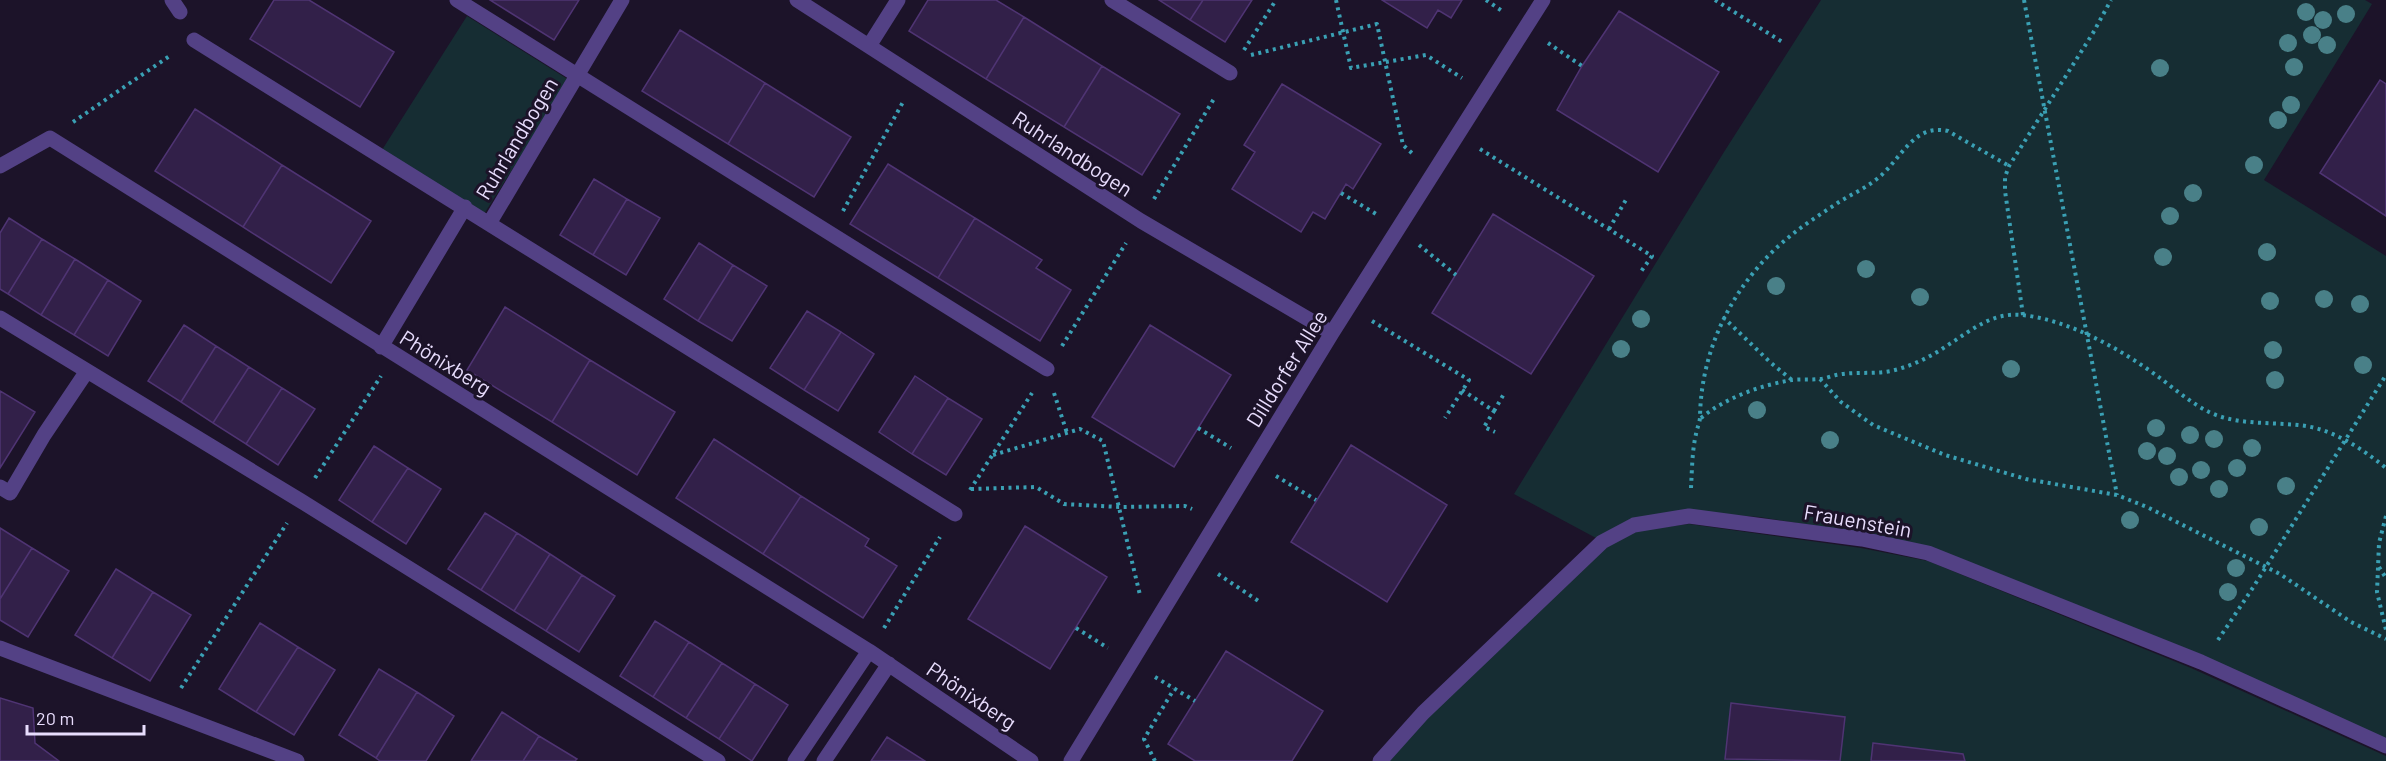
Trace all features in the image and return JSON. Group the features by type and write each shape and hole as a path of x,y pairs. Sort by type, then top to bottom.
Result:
{"street":[{"name":"Ruhrlandbogen","path":"457,0 1047,369"},
{"name":"Ruhrlandbogen","path":"490,222 622,0"},
{"name":"Ruhrlandbogen","path":"797,0 1141,220 1332,333"},
{"path":"868,46 898,0"},
{"path":"1112,0 1230,73"},
{"name":"Dilldorfer Allee","path":"1071,761 1332,333 1543,0"},
{"path":"194,40 490,222 955,514"},
{"path":"0,165 50,138"},
{"name":"Phönixberg","path":"50,138 869,651 1030,761"},
{"path":"388,351 465,207"},
{"path":"0,318 301,501 718,761"},
{"path":"0,488 10,494 44,435 87,371"},
{"name":"Frauenstein","path":"1380,761 1422,713 1602,542 1634,525 1689,516 1862,539 1928,553 2201,662 2386,746"},
{"path":"0,648 297,761"},
{"path":"795,761 869,651"},
{"path":"824,761 889,664"}],"path":[{"path":"1276,0 1240,56 1377,24 1403,145 1433,171"},
{"path":"1336,0 1351,68 1426,55 1483,92"},
{"path":"1715,0 1784,43"},
{"path":"2024,0 2117,495"},
{"path":"2023,315 2005,191 2005,177 2009,166 2093,33 2111,0"},
{"path":"50,138 194,40"},
{"path":"869,651 1141,220 1230,73"},
{"path":"830,235 916,77"},
{"path":"1691,493 1695,435 1701,418 1699,409 1704,372 1723,317 1754,273 1794,234 1879,178 1907,146 1924,131 1941,129 1948,131 2009,166"},
{"path":"1456,134 1652,256 1640,273"},
{"path":"1609,230 1627,198"},
{"path":"1349,306 1469,380 1445,418"},
{"path":"1701,418 1751,391 1792,380 1894,370 1932,355 1981,323 2008,314 2023,315 2050,321 2088,335 2159,378 2210,413 2248,423 2300,425 2330,433 2346,439 2386,468"},
{"path":"1723,317 1792,380"},
{"path":"166,712 301,501 388,351"},
{"path":"1047,369 1067,433"},
{"path":"2216,642 2386,375"},
{"path":"1820,379 1841,402 1873,425 1945,456 2026,479 2117,495 2156,511 2266,566 2351,622 2386,639"},
{"path":"1462,390 1494,411"},
{"path":"1495,432 1484,427 1505,392"},
{"path":"993,455 1080,429 1103,441 1138,593 1160,614"},
{"path":"971,489 1036,487 1064,504 1119,507 1185,506 1216,523"},
{"path":"2386,516 2381,529 2377,592 2386,630"},
{"path":"2378,566 2386,578"},
{"path":"1238,587 1260,602"},
{"path":"1155,761 1144,739 1174,689"}],"green space":[{"path":"1821,0 2365,0 2372,4 2264,180 2386,256 2386,739 1860,533 1759,517 1693,512 1633,522 1596,538 1514,494 1724,152"},
{"path":"467,16 569,80 484,214 382,150"},
{"path":"1689,524 1861,548 1928,561 2191,668 2386,756 2386,761 1386,761 1427,716 1602,546 1640,530"}],"building":[{"path":"274,0 309,0 394,52 360,107 250,39"},
{"path":"490,0 579,0 554,40"},
{"path":"928,0 996,0 1024,17 986,79 909,31"},
{"path":"1159,0 1203,0 1190,20"},
{"path":"1203,0 1252,0 1225,42 1190,20"},
{"path":"1382,0 1462,0 1451,18 1438,10 1427,28"},
{"path":"1619,11 1719,72 1658,172 1557,110 1582,66"},
{"path":"1024,17 1102,66 1064,127 986,79"},
{"path":"680,30 765,83 728,144 642,91"},
{"path":"1102,66 1180,114 1142,175 1064,127"},
{"path":"2380,80 2386,84 2386,216 2320,173"},
{"path":"765,83 851,137 814,197 728,144"},
{"path":"1282,84 1381,144 1353,189 1346,184 1325,219 1313,212 1301,232 1232,189 1255,152 1244,145"},
{"path":"195,109 282,165 243,227 155,171"},
{"path":"888,164 975,218 938,278 850,224"},
{"path":"282,165 371,221 331,283 243,227"},
{"path":"594,179 627,199 593,255 560,235"},
{"path":"627,199 660,218 626,275 593,255"},
{"path":"1493,214 1594,276 1531,374 1432,313"},
{"path":"9,218 42,239 8,294 0,289 0,233"},
{"path":"975,218 1042,260 1036,268 1071,290 1040,341 938,278"},
{"path":"42,239 75,259 41,315 8,294"},
{"path":"699,243 733,265 698,321 664,299"},
{"path":"75,259 108,280 74,335 41,315"},
{"path":"733,265 767,286 732,341 698,321"},
{"path":"108,280 141,301 108,356 74,335"},
{"path":"505,307 590,360 552,422 467,370"},
{"path":"807,311 841,332 804,390 770,368"},
{"path":"184,325 216,346 181,402 148,381"},
{"path":"1150,325 1231,375 1174,467 1092,417"},
{"path":"841,332 874,354 838,411 804,390"},
{"path":"216,346 249,367 213,423 181,402"},
{"path":"590,360 675,412 637,475 552,422"},
{"path":"249,367 282,388 246,444 213,423"},
{"path":"915,376 948,398 912,454 879,432"},
{"path":"282,388 315,409 278,465 246,444"},
{"path":"0,391 35,412 0,468"},
{"path":"948,398 982,419 946,475 912,454"},
{"path":"714,439 801,496 763,554 676,498"},
{"path":"1351,445 1447,505 1387,602 1291,542"},
{"path":"374,446 408,468 372,522 339,500"},
{"path":"408,468 441,489 406,544 372,522"},
{"path":"801,496 869,539 865,546 897,566 863,618 763,554"},
{"path":"485,513 517,533 481,590 448,569"},
{"path":"1025,526 1107,577 1050,669 968,619"},
{"path":"0,528 32,548 0,599"},
{"path":"517,533 550,554 514,611 481,590"},
{"path":"32,548 69,571 28,637 0,620 0,599"},
{"path":"550,554 582,575 546,631 514,611"},
{"path":"116,569 153,592 112,658 75,635"},
{"path":"582,575 615,596 579,652 546,631"},
{"path":"153,592 191,615 150,681 112,658"},
{"path":"655,621 689,642 653,697 620,676"},
{"path":"260,623 298,647 256,712 219,689"},
{"path":"689,642 722,663 686,718 653,697"},
{"path":"298,647 335,670 294,735 256,712"},
{"path":"1226,651 1323,711 1292,761 1195,761 1168,744"},
{"path":"722,663 755,684 719,739 686,718"},
{"path":"379,669 417,692 376,758 339,735"},
{"path":"755,684 788,705 752,761 719,739"},
{"path":"417,692 454,716 426,761 380,761 376,758"},
{"path":"0,698 33,708 35,743 59,761 0,761"},
{"path":"1731,703 1845,717 1840,761 1725,759"},
{"path":"502,712 539,736 523,761 471,761"},
{"path":"539,736 577,759 575,761 523,761"},
{"path":"887,737 925,761 871,761"},
{"path":"1873,743 1963,754 1965,761 1871,761"}]}
